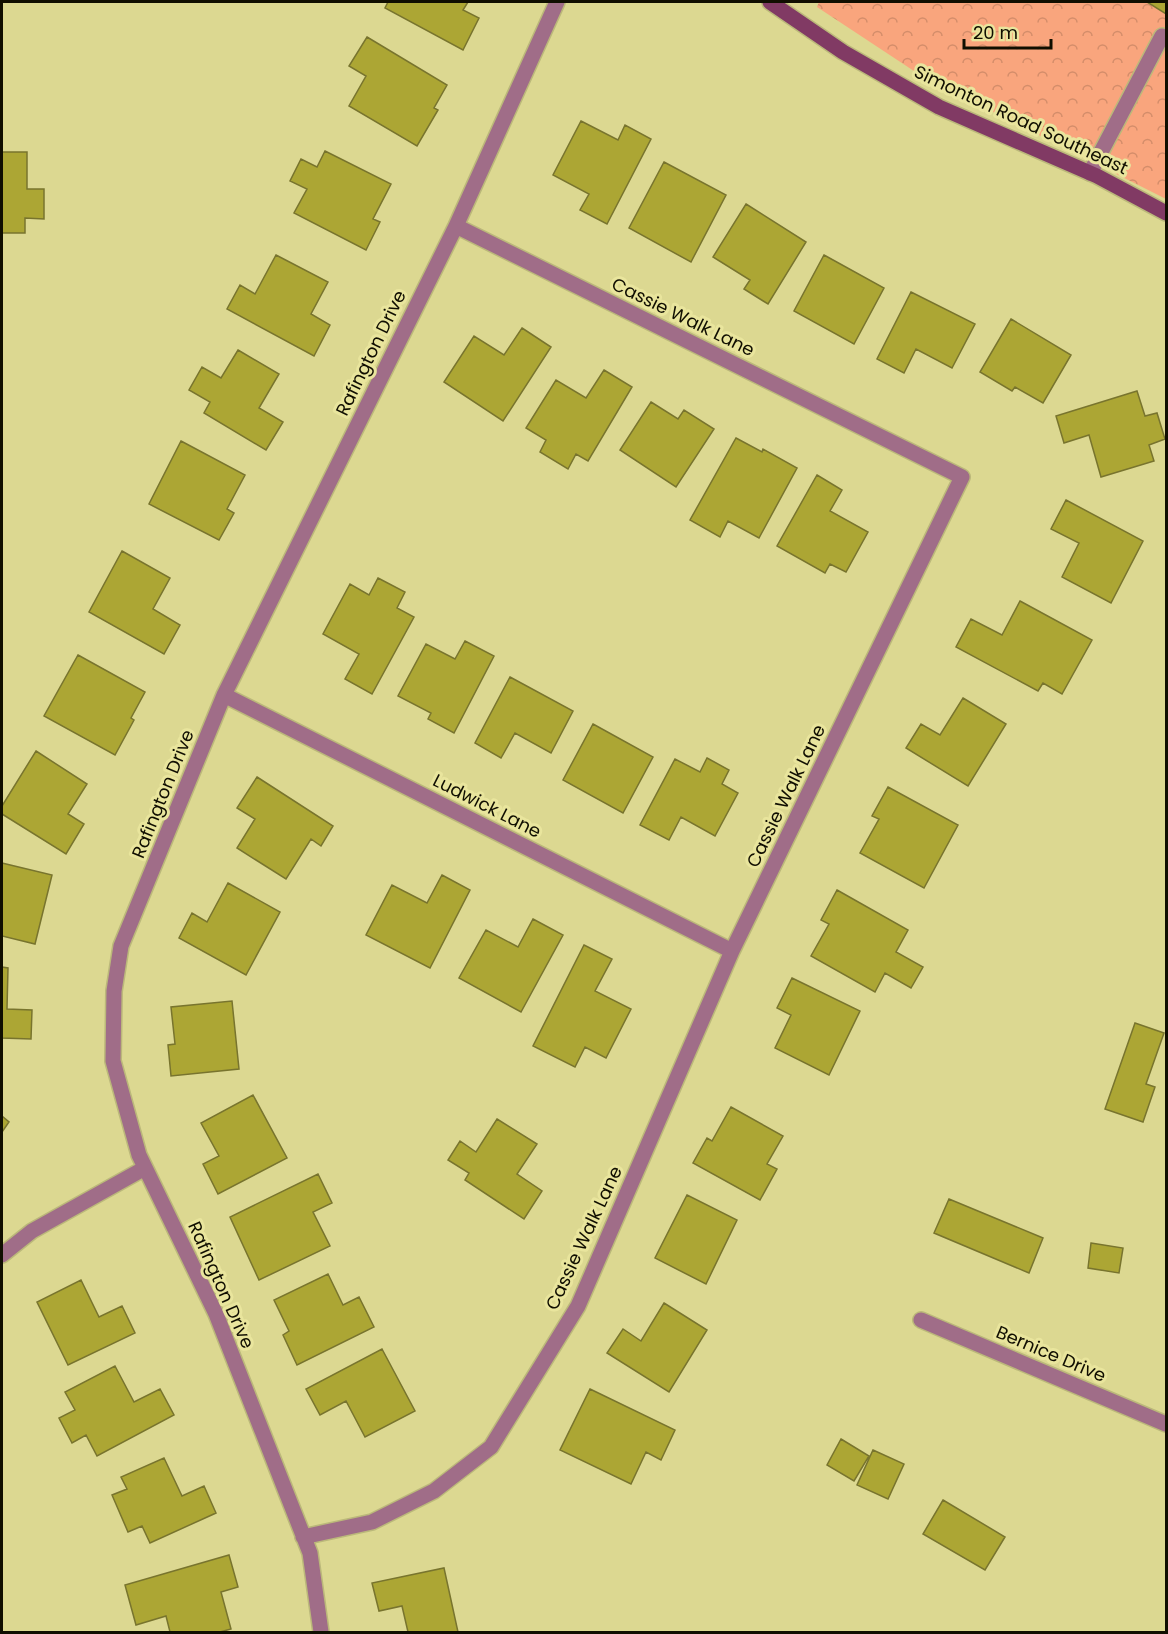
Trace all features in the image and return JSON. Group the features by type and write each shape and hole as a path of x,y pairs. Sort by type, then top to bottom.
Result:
{"street":[{"name":"Rafington Drive","path":"321,1632 310,1553 216,1314 139,1155 113,1061 116,980 121,946 224,695 456,226 557,2"},
{"name":"Simonton Road Southeast","path":"770,2 843,52 939,107 1090,173 1167,213"},
{"path":"1090,173 1162,36"},
{"name":"Cassie Walk Lane","path":"303,1537 372,1522 434,1491 491,1447 578,1306 732,951 962,477 456,226"},
{"name":"Ludwick Lane","path":"224,695 732,951"},
{"path":"2,1255 32,1231 146,1168"},
{"name":"Bernice Drive","path":"921,1320 1167,1424"}],"green space":[{"path":"819,2 1166,2 1166,199 920,75 817,7"}],"building":[{"path":"388,2 468,2 463,10 479,18 463,50 385,8"},
{"path":"1147,2 1166,2 1166,14"},
{"path":"367,37 447,85 434,108 438,110 417,146 349,106 366,76 349,66"},
{"path":"581,121 618,140 625,125 651,139 607,224 580,210 589,194 553,175"},
{"path":"325,151 391,184 373,219 380,222 366,250 294,213 307,189 290,181 301,159 317,167"},
{"path":"2,152 27,152 27,189 44,189 44,219 25,218 25,233 2,233"},
{"path":"664,162 726,195 691,262 629,228"},
{"path":"746,204 806,242 768,304 744,289 750,280 713,257"},
{"path":"276,255 328,282 311,314 330,325 314,356 227,309 240,285 255,294"},
{"path":"824,255 884,288 854,344 794,311"},
{"path":"911,292 975,324 952,368 916,349 904,373 877,359"},
{"path":"1011,319 1071,355 1043,403 1015,387 1012,391 980,372"},
{"path":"522,328 551,347 503,421 444,382 474,336 504,355"},
{"path":"238,350 279,374 259,408 283,422 266,450 204,413 210,402 189,390 202,367 221,378"},
{"path":"604,370 632,387 588,461 576,454 568,469 540,452 546,440 526,428 556,380 586,398"},
{"path":"1137,391 1145,416 1157,413 1165,439 1149,445 1154,461 1101,477 1089,435 1064,443 1056,416"},
{"path":"651,402 678,419 684,410 714,429 676,487 620,450"},
{"path":"736,438 762,452 763,449 797,468 759,538 728,521 720,537 690,520"},
{"path":"181,441 245,475 227,509 234,513 219,540 149,504"},
{"path":"817,475 842,490 830,511 868,532 846,572 830,564 825,573 777,546"},
{"path":"1066,500 1143,541 1111,603 1062,577 1079,543 1051,529"},
{"path":"122,551 170,578 153,609 180,625 164,654 89,612"},
{"path":"378,578 405,592 397,608 414,617 372,694 345,679 359,654 323,634 350,584 369,595"},
{"path":"1020,601 1092,640 1062,694 1043,683 1038,691 956,647 971,619 1002,635"},
{"path":"465,641 494,656 454,733 428,719 431,713 398,696 426,644 455,659"},
{"path":"78,655 145,692 131,718 134,720 115,755 44,716"},
{"path":"510,677 573,711 551,753 515,733 501,758 475,743"},
{"path":"963,698 1006,724 968,786 906,748 921,724 940,735"},
{"path":"593,724 653,757 623,813 563,780"},
{"path":"36,751 87,784 68,814 84,824 66,854 2,814 2,806"},
{"path":"707,758 729,770 722,784 738,793 715,836 681,817 669,840 640,825 675,759 700,772"},
{"path":"257,777 333,826 321,846 311,839 286,879 237,848 255,819 237,808"},
{"path":"888,787 958,825 924,888 860,853 879,819 872,816"},
{"path":"2,863 52,875 35,944 2,936"},
{"path":"442,875 470,890 430,968 366,935 392,885 427,903"},
{"path":"228,883 280,912 246,975 179,938 192,913 207,922"},
{"path":"837,890 908,930 896,952 923,967 911,988 885,973 875,992 811,956 829,924 821,920"},
{"path":"533,919 563,935 521,1012 459,978 486,930 518,947"},
{"path":"584,945 612,959 595,991 631,1009 606,1058 585,1047 575,1067 533,1046"},
{"path":"2,967 8,968 7,1009 32,1010 31,1039 2,1038"},
{"path":"792,978 860,1011 829,1075 775,1048 791,1015 777,1008"},
{"path":"232,1001 239,1069 171,1076 168,1045 175,1044 171,1007"},
{"path":"1135,1023 1164,1033 1146,1084 1155,1087 1143,1122 1105,1109"},
{"path":"253,1095 287,1158 218,1194 203,1164 219,1156 201,1123"},
{"path":"731,1107 783,1136 767,1164 777,1169 760,1200 693,1163 707,1138 712,1141"},
{"path":"2,1116 9,1122 2,1132"},
{"path":"497,1119 537,1144 517,1174 542,1191 524,1219 465,1180 469,1173 448,1160 460,1141 476,1152"},
{"path":"318,1174 332,1203 313,1212 330,1246 259,1280 230,1217"},
{"path":"687,1195 737,1220 706,1284 655,1258"},
{"path":"949,1199 1043,1238 1029,1273 934,1233"},
{"path":"1091,1243 1123,1248 1119,1273 1088,1268"},
{"path":"328,1274 343,1305 359,1297 374,1327 297,1365 283,1335 289,1331 274,1300"},
{"path":"81,1280 99,1317 122,1306 135,1333 68,1365 37,1302"},
{"path":"664,1303 707,1330 669,1392 607,1353 623,1329 641,1341"},
{"path":"382,1349 415,1411 365,1437 346,1401 320,1415 306,1389"},
{"path":"115,1366 134,1402 160,1389 174,1415 97,1456 86,1435 72,1443 59,1418 75,1410 65,1392"},
{"path":"590,1389 675,1430 661,1460 646,1452 631,1484 560,1450"},
{"path":"841,1439 869,1456 854,1481 827,1465"},
{"path":"873,1450 904,1464 888,1499 857,1485"},
{"path":"164,1458 182,1496 204,1486 216,1513 150,1543 142,1526 128,1532 112,1495 127,1489 121,1477"},
{"path":"943,1500 1005,1537 985,1570 923,1534"},
{"path":"229,1555 238,1587 221,1592 231,1629 220,1632 170,1632 166,1616 136,1625 125,1585"},
{"path":"444,1568 458,1632 408,1632 402,1606 379,1611 372,1583"}]}
